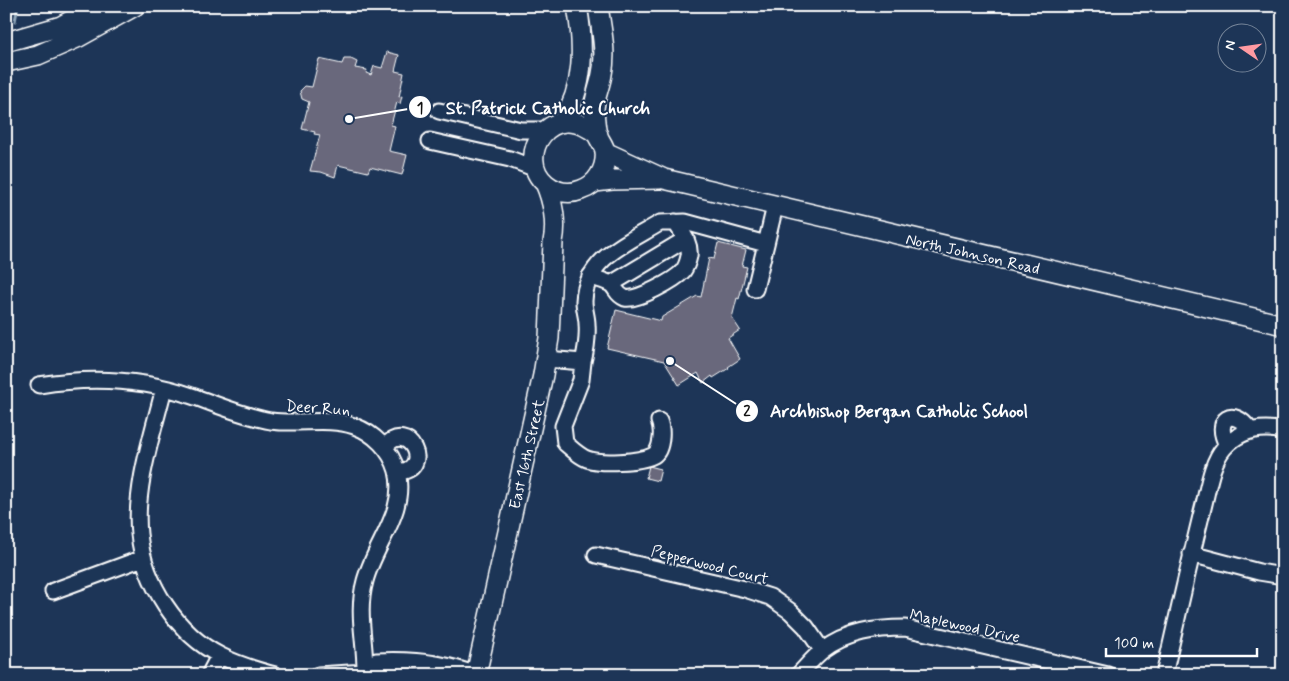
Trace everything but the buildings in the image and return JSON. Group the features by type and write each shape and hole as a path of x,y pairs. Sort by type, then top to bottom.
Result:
{"main road":[{"path":"6,42 60,26 97,6"},
{"path":"6,62 38,55 79,37 135,6"},
{"path":"578,6 583,51 580,75 570,111 540,137 534,152 541,176 558,191 576,192 587,188 595,182 603,168 605,152 598,135 594,110 604,58 598,6"},
{"path":"554,126 576,122 587,126 598,135"},
{"name":"North Johnson Road","path":"605,152 664,179 1283,325"},
{"name":"East 16th Street","path":"476,675 546,359 555,230 550,195 541,176"},
{"name":"North Johnson Road","path":"595,182 664,179"},
{"name":"East 16th Street","path":"555,230 576,192"}],"street":[{"path":"439,111 521,130 554,126"},
{"path":"430,141 510,159 541,176"},
{"path":"755,289 775,206"},
{"path":"659,421 661,427 660,441 656,453 652,457 600,462 587,459 565,443 563,426 581,380 587,346 585,290 597,264 610,253 660,223 675,222 703,226 766,244"},
{"path":"590,276 611,284 617,294 632,299 642,296 679,274 684,270 689,257 689,244 675,222"},
{"path":"611,284 686,239"},
{"path":"546,359 583,362"},
{"name":"Deer Run","path":"39,385 69,380 111,381 164,388 245,415 273,421 300,423 332,422 354,426 375,437 393,460 397,472 399,493 395,514 374,555 364,581 360,608 367,674"},
{"path":"164,388 144,469 140,499 139,533 143,558 157,591 176,619 196,639 220,656 248,668 275,675"},
{"path":"1164,675 1215,462 1238,437 1266,429 1283,431"},
{"path":"385,448 393,440 399,439 409,442 416,451 415,462 412,467 408,470 397,472"},
{"path":"1192,554 1259,572 1283,576"},
{"name":"Pepperwood Court","path":"596,555 745,589 770,597 790,611 806,627 822,650"},
{"path":"53,591 143,558"},
{"name":"Maplewood Drive","path":"798,675 822,650 860,632 881,628 905,628 1108,675"},
{"path":"209,675 220,656"},
{"path":"318,675 367,674 376,661 415,660 459,668 476,675"}],"waterway":[{"path":"15,21 18,6"}],"place":[{"name":"St. Patrick Catholic Church","path":"349,119"},
{"name":"Archbishop Bergan Catholic School","path":"670,361"}]}
